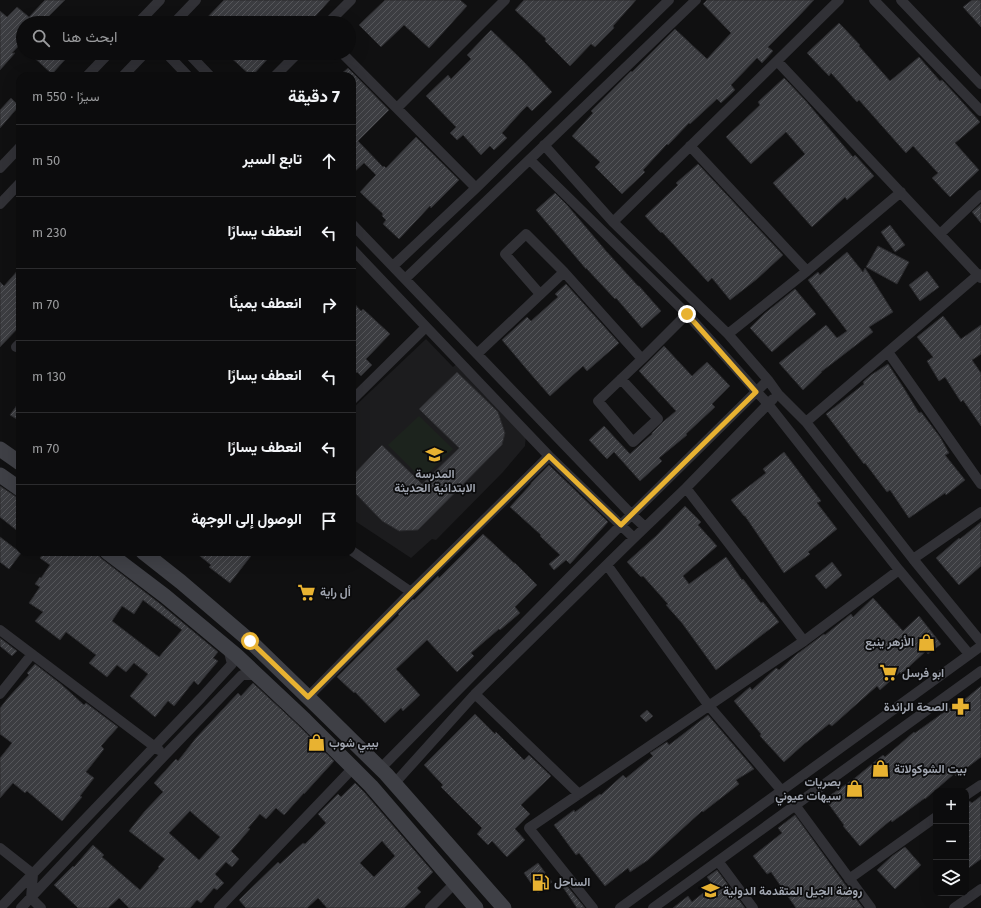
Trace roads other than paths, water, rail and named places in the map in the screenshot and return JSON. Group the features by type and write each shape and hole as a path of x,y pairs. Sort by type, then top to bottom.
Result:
{"main road":[{"path":"0,449 16,460"},
{"path":"0,475 16,486"},
{"path":"113,556 228,648 305,720 371,786 476,908"},
{"path":"148,556 250,641 308,697 394,784 504,908"}],"street":[{"path":"145,16 160,0"},
{"path":"181,16 196,0"},
{"path":"335,16 352,0"},
{"path":"397,108 505,0"},
{"path":"393,266 476,188 669,0"},
{"path":"405,279 696,0"},
{"path":"613,222 839,0"},
{"path":"874,0 981,111"},
{"path":"901,0 981,84"},
{"path":"92,72 103,60"},
{"path":"127,72 138,60"},
{"path":"173,60 184,72"},
{"path":"195,60 206,72"},
{"path":"279,72 291,60"},
{"path":"349,60 476,188"},
{"path":"777,61 980,276 806,422"},
{"path":"544,145 613,222 728,334 768,380 778,394 806,422 913,559 981,642"},
{"path":"690,146 807,271"},
{"path":"0,168 16,151"},
{"path":"530,160 687,314 768,404 899,570 969,654"},
{"path":"0,204 16,187"},
{"path":"728,334 807,271 900,192"},
{"path":"940,234 981,195"},
{"path":"356,228 645,527"},
{"path":"540,294 505,254 526,234 564,272 642,359"},
{"path":"356,253 549,456 634,538"},
{"path":"477,354 564,272"},
{"path":"621,379 658,419 633,442 598,401 687,314"},
{"path":"356,396 426,327"},
{"path":"888,352 981,484"},
{"path":"380,769 621,525 768,380"},
{"path":"394,784 475,694 686,488 778,394"},
{"path":"308,697 549,456"},
{"path":"686,488 804,641"},
{"path":"913,559 981,512"},
{"path":"356,554 412,592"},
{"path":"607,564 709,706 782,791"},
{"path":"593,908 529,828 804,641 899,570"},
{"path":"0,630 165,755"},
{"path":"620,908 981,646"},
{"path":"0,908 155,747 232,664 228,648"},
{"path":"0,694 32,654"},
{"path":"653,908 981,671"},
{"path":"21,908 242,675 258,675"},
{"path":"475,694 579,794"},
{"path":"219,908 353,768"},
{"path":"969,794 981,785"},
{"path":"795,805 871,908"},
{"path":"849,878 933,819"},
{"path":"0,848 33,874"},
{"path":"718,861 753,908"},
{"path":"33,874 31,898 40,908"},
{"path":"430,908 454,884"},
{"path":"954,908 981,889"}],"place":[{"name":"المدرسة الابتدائية الحديثة","path":"435,455"},
{"name":"أل راية","path":"307,592"},
{"name":"الأزهر ينبع","path":"927,642"},
{"name":"ابو فرسل","path":"889,673"},
{"name":"الصحة الرائدة","path":"961,707"},
{"name":"بيبي شوب","path":"316,743"},
{"name":"بيت الشوكولاتة","path":"881,769"},
{"name":"بصريات سيهات عيوني","path":"854,789"},
{"name":"الساحل","path":"541,882"},
{"name":"روضة الجيل المتقدمة الدولية","path":"710,891"}]}
